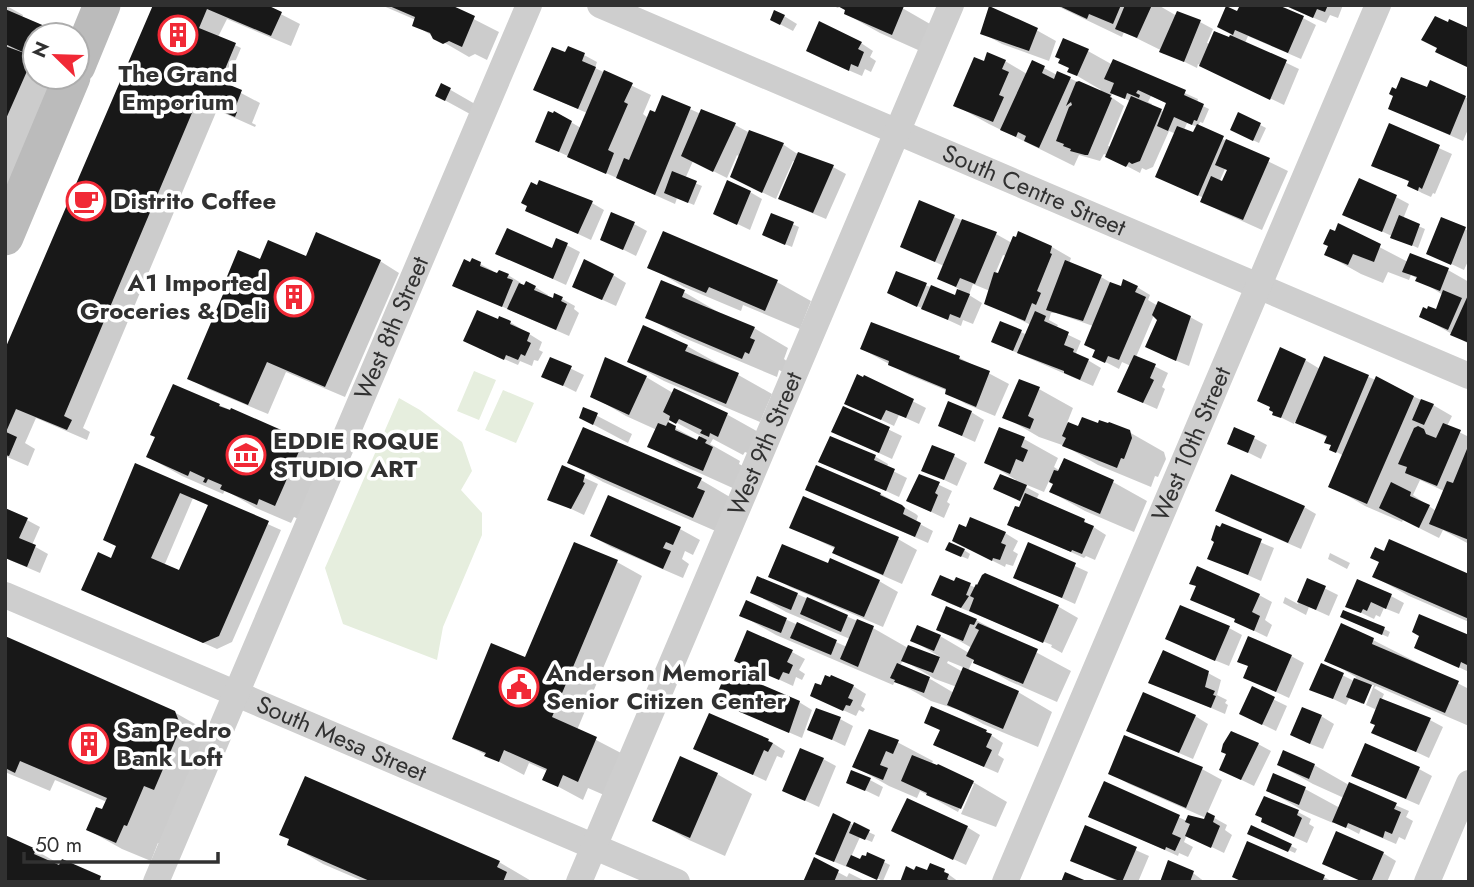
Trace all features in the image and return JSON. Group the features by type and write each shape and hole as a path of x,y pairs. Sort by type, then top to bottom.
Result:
{"main road":[{"path":"91,32 102,5"},
{"path":"5,237 66,91"}],"street":[{"name":"West 8th Street","path":"156,882 529,5"},
{"name":"South Centre Street","path":"600,5 1469,376"},
{"name":"West 9th Street","path":"579,882 951,5"},
{"name":"West 10th Street","path":"1005,882 1378,5"},
{"name":"South Mesa Street","path":"5,595 677,882"},
{"path":"1427,882 1469,783"}],"green space":[{"path":"474,371 496,380 479,420 457,411"},
{"path":"503,390 534,403 516,443 485,430"},
{"path":"399,398 420,410 462,442 472,471 461,490 482,513 482,535 443,627 437,660 343,624 325,568"}],"building":[{"path":"153,5 267,5 282,12 271,36 207,9 199,28 236,43 220,81 242,90 234,111 237,112 235,117 197,101 64,416 72,420 67,430 16,409 6,432 17,437 9,456 5,455 5,349"},
{"path":"387,5 451,5 475,16 462,47 449,41 443,44 433,39 430,33 412,26 415,17"},
{"path":"836,5 904,6 892,35 844,14 845,10"},
{"path":"1057,5 1121,5 1113,24 1089,14 1087,19"},
{"path":"1125,5 1152,5 1137,38 1115,29"},
{"path":"1240,5 1278,5 1304,16 1288,53 1235,30 1233,35 1217,27 1226,6 1237,11"},
{"path":"1284,5 1328,5 1325,12 1317,9 1313,18"},
{"path":"989,6 1038,28 1029,51 980,34"},
{"path":"5,9 33,21 21,21 21,51 5,44"},
{"path":"774,10 785,15 780,25 770,20"},
{"path":"1177,11 1201,20 1184,62 1159,52"},
{"path":"1435,16 1469,28 1469,68 1435,52 1437,48 1421,40"},
{"path":"819,21 862,42 858,49 864,52 858,67 851,64 849,71 806,51"},
{"path":"1214,31 1229,37 1230,35 1287,60 1270,100 1199,66"},
{"path":"1063,38 1089,49 1077,76 1067,72 1069,68 1058,63 1060,59 1055,57"},
{"path":"5,46 21,52 21,85 5,121"},
{"path":"568,46 585,53 582,61 596,67 578,109 533,90 552,47 565,52"},
{"path":"987,52 1006,60 1002,69 1009,72 999,95 1004,97 993,122 953,106 974,57 984,61"},
{"path":"1113,59 1186,90 1184,95 1204,104 1197,121 1194,120 1192,125 1174,117 1168,131 1157,126 1166,103 1138,90 1136,93 1140,95 1139,98 1127,93 1125,99 1110,93 1114,83 1104,79"},
{"path":"1032,60 1045,66 1042,73 1054,79 1057,71 1071,77 1039,148 1024,141 1026,136 1018,132 1016,137 1000,130"},
{"path":"604,70 633,83 624,102 628,104 608,150 614,153 606,174 567,157"},
{"path":"1401,77 1427,87 1430,80 1466,96 1450,135 1388,109 1393,96 1389,94 1392,87 1396,89"},
{"path":"1076,82 1111,95 1112,98 1088,155 1070,151 1064,144 1056,141 1071,102 1066,106"},
{"path":"441,83 451,88 445,101 435,96"},
{"path":"662,95 691,107 655,195 616,178 624,158 629,160 650,110 655,112"},
{"path":"1131,96 1162,109 1140,161 1132,164 1129,162 1126,167 1105,157"},
{"path":"701,109 736,123 713,172 681,156"},
{"path":"548,111 554,111 572,121 559,152 535,142"},
{"path":"1238,112 1261,123 1253,141 1230,130"},
{"path":"1389,123 1440,145 1422,189 1419,187 1418,191 1407,186 1409,181 1371,166"},
{"path":"1197,124 1224,136 1198,196 1155,177 1177,126 1193,132"},
{"path":"749,130 784,143 762,193 730,177"},
{"path":"1226,139 1270,158 1243,220 1200,202 1211,176 1222,181 1227,170 1215,165"},
{"path":"798,152 834,165 813,213 778,199"},
{"path":"672,171 697,181 688,203 664,193"},
{"path":"1359,178 1397,195 1382,232 1342,215"},
{"path":"539,180 593,201 578,234 525,211 527,206 521,203 531,182 537,185"},
{"path":"727,180 751,191 737,225 713,214"},
{"path":"919,200 955,215 935,262 900,247"},
{"path":"611,212 635,222 623,250 600,240"},
{"path":"771,213 794,222 785,245 762,235"},
{"path":"1399,215 1420,224 1412,246 1390,238"},
{"path":"1441,217 1466,227 1451,265 1426,254"},
{"path":"962,219 997,232 975,284 960,278 956,287 937,279"},
{"path":"1338,223 1381,244 1374,262 1353,254 1348,265 1324,255 1328,246 1323,244 1330,229 1335,231"},
{"path":"507,228 552,248 556,238 568,243 553,279 495,254"},
{"path":"663,231 778,280 765,311 709,287 706,293 647,268"},
{"path":"1018,231 1052,246 1052,254 1037,291 1041,293 1036,305 1032,303 1025,321 984,304 994,272 998,273 1013,236 1016,237"},
{"path":"316,232 381,260 325,387 267,362 248,405 187,379 224,292 221,291 238,250 260,259 268,240 306,256"},
{"path":"1410,253 1449,268 1440,291 1415,281 1417,277 1402,272"},
{"path":"472,258 481,262 480,266 497,273 499,270 509,274 507,278 513,280 502,307 452,286 464,259 470,262"},
{"path":"584,259 614,274 602,300 572,287"},
{"path":"1065,260 1102,275 1083,321 1046,310"},
{"path":"896,271 927,283 917,307 887,293"},
{"path":"1123,279 1138,286 1135,292 1146,297 1119,360 1108,356 1105,363 1092,357 1095,350 1084,345 1110,282 1121,286"},
{"path":"661,280 685,290 682,297 755,327 750,338 755,340 749,354 745,352 742,359 645,318"},
{"path":"526,281 536,286 534,290 553,298 554,293 563,297 561,301 567,304 556,330 507,309 519,283 524,285"},
{"path":"931,285 955,295 957,289 970,294 960,318 950,314 948,320 921,309"},
{"path":"1443,290 1462,298 1448,330 1419,317 1423,307 1436,309"},
{"path":"1469,293 1469,343 1450,335"},
{"path":"1158,301 1191,316 1176,361 1145,347 1157,320 1152,315"},
{"path":"477,310 511,321 510,324 530,333 527,341 531,343 525,356 521,354 518,360 506,355 504,360 463,341"},
{"path":"1035,311 1046,316 1044,321 1069,332 1064,345 1089,359 1080,380 1017,353"},
{"path":"1000,321 1022,330 1013,351 991,342"},
{"path":"871,322 960,356 959,359 990,371 976,407 945,394 946,389 888,365 889,361 860,349"},
{"path":"643,325 688,345 685,351 739,373 726,404 627,362"},
{"path":"1280,347 1306,359 1281,418 1272,415 1270,407 1257,401"},
{"path":"1134,355 1156,364 1150,378 1154,380 1143,403 1117,392"},
{"path":"1324,356 1369,375 1336,453 1329,450 1331,445 1324,443 1327,436 1295,423"},
{"path":"550,357 572,366 563,386 541,377"},
{"path":"605,357 647,376 629,415 590,397"},
{"path":"857,374 914,399 906,418 886,410 881,420 844,404"},
{"path":"1376,376 1414,396 1367,504 1328,487"},
{"path":"1019,379 1040,387 1028,416 1034,419 1030,429 1002,418"},
{"path":"173,384 220,404 219,406 230,410 231,408 304,440 275,506 259,499 257,505 220,489 222,485 208,479 206,483 203,482 205,478 190,471 188,476 146,457 155,437 150,435"},
{"path":"674,388 728,413 718,437 710,433 709,437 700,433 702,430 679,419 676,424 669,420 670,416 663,412"},
{"path":"1421,399 1434,404 1424,425 1412,420"},
{"path":"948,401 972,411 962,436 938,426"},
{"path":"843,406 890,427 879,453 831,432"},
{"path":"583,407 598,413 593,425 579,418"},
{"path":"1082,417 1098,423 1099,420 1109,422 1130,430 1132,438 1124,459 1121,458 1117,468 1062,446 1066,438 1062,436 1068,422 1078,426"},
{"path":"668,422 676,426 675,430 697,440 699,436 713,447 703,471 647,447 658,423 666,426"},
{"path":"1443,423 1461,430 1437,486 1405,473 1407,467 1398,464 1414,428 1418,426 1424,429 1426,434 1436,438"},
{"path":"583,427 702,478 697,488 705,491 693,518 567,463"},
{"path":"999,427 1025,437 1021,447 1028,450 1023,462 1016,459 1010,474 984,463"},
{"path":"1234,427 1255,436 1248,453 1227,444"},
{"path":"830,436 876,455 874,460 895,469 886,491 818,462"},
{"path":"1469,444 1469,540 1429,524 1447,481 1453,483"},
{"path":"932,445 955,454 944,480 921,471"},
{"path":"1064,458 1114,480 1100,514 1049,492 1053,484 1049,482 1054,470 1058,471"},
{"path":"135,463 269,521 219,636 203,643 81,590 98,552 111,558 116,546 103,540","holes":["180,493 208,505 179,570 151,558"]},
{"path":"562,465 585,475 585,483 571,509 547,500"},
{"path":"816,465 902,505 905,508 903,514 921,523 915,537 805,490"},
{"path":"919,474 940,482 931,512 906,501"},
{"path":"1000,474 1027,485 1020,501 993,489"},
{"path":"1231,474 1305,506 1288,543 1215,511"},
{"path":"1391,482 1411,492 1410,496 1430,505 1419,528 1379,508"},
{"path":"1025,493 1085,519 1084,522 1094,526 1082,554 1072,550 1071,552 1007,525 1015,506 1019,507"},
{"path":"608,495 681,527 673,545 666,542 663,548 671,551 663,569 590,536"},
{"path":"803,496 899,537 883,575 832,553 835,547 789,528"},
{"path":"5,508 28,518 19,538 36,545 27,567 5,558"},
{"path":"970,517 1006,532 1001,543 1006,545 1000,560 993,558 992,561 952,541 959,524 966,527"},
{"path":"1222,523 1262,539 1248,575 1207,559 1214,542 1211,540 1216,525 1220,527"},
{"path":"1389,539 1469,574 1469,619 1372,577 1379,562 1370,558 1375,547 1384,551"},
{"name":"Anderson Memorial Senior Citizen Center","path":"574,542 618,560 552,717 597,737 578,782 563,775 558,787 542,780 547,769 504,750 499,762 484,756 486,753 452,739 491,643 525,657"},
{"path":"949,542 965,549 961,557 945,550"},
{"path":"1028,542 1076,563 1062,598 1013,578"},
{"path":"782,544 828,563 830,558 880,580 864,617 768,577"},
{"path":"1197,566 1260,594 1252,612 1260,616 1254,631 1234,622 1235,619 1190,600 1196,586 1189,584"},
{"path":"985,573 1059,605 1043,643 969,611 974,598 970,596"},
{"path":"940,575 954,581 956,577 971,583 966,595 969,596 961,608 931,595"},
{"path":"757,576 798,593 791,610 750,593"},
{"path":"1307,578 1326,586 1316,610 1297,602"},
{"path":"1357,579 1392,594 1386,609 1371,602 1367,611 1363,609 1361,613 1345,607"},
{"path":"807,597 848,615 841,632 800,614"},
{"path":"746,600 787,618 781,633 739,616"},
{"path":"1180,605 1230,626 1215,661 1165,639"},
{"path":"946,606 977,619 974,625 970,624 963,641 936,630"},
{"path":"1343,610 1385,627 1382,635 1340,617"},
{"path":"1419,614 1469,635 1467,665 1461,662 1459,668 1414,648 1419,636 1412,632"},
{"path":"857,619 874,626 858,667 840,659"},
{"path":"797,622 837,640 831,655 790,638"},
{"path":"978,623 1038,649 1023,684 973,663 974,660 966,656 979,630 975,628"},
{"path":"1341,623 1374,638 1372,644 1459,681 1445,713 1324,661"},
{"path":"917,625 941,635 934,651 910,641"},
{"path":"747,630 793,650 787,662 793,665 789,674 783,672 779,680 734,661"},
{"name":"San Pedro Bank Loft","path":"5,636 175,711 181,727 154,790 144,786 127,826 124,825 116,843 86,830 96,807 102,809 107,798 20,761 15,773 5,768"},
{"path":"1248,636 1292,655 1276,692 1243,678 1248,666 1237,662"},
{"path":"908,645 940,657 933,673 901,661"},
{"path":"1163,650 1209,671 1205,687 1215,691 1213,695 1216,696 1211,708 1148,683"},
{"path":"897,663 930,677 924,693 890,678"},
{"path":"1321,663 1344,673 1333,699 1309,690"},
{"path":"963,667 1019,691 1003,729 947,705"},
{"path":"727,670 800,701 789,733 714,701"},
{"path":"825,675 854,685 848,698 853,700 843,711 810,696 815,683 821,685"},
{"path":"1354,678 1372,685 1364,704 1346,697"},
{"path":"1252,686 1275,697 1262,725 1239,714"},
{"path":"1143,692 1196,715 1179,753 1126,731"},
{"path":"1380,698 1431,718 1416,752 1371,733 1375,725 1370,723"},
{"path":"931,706 992,734 986,747 992,750 984,767 933,745 940,730 924,723"},
{"path":"1302,707 1322,715 1310,744 1290,735"},
{"path":"816,708 841,717 832,740 807,730"},
{"path":"709,713 773,743 768,752 764,750 753,775 693,749"},
{"path":"869,729 899,740 893,754 886,751 880,765 888,768 883,780 852,767"},
{"path":"1231,731 1259,743 1241,780 1219,770 1226,754 1221,752 1223,744"},
{"path":"1124,735 1203,767 1186,808 1108,774"},
{"path":"1365,743 1420,767 1406,799 1351,776"},
{"path":"800,748 824,758 805,801 782,791"},
{"path":"1283,750 1315,764 1309,779 1277,765"},
{"path":"912,755 974,781 961,809 926,795 927,793 901,781"},
{"path":"680,756 718,773 690,838 652,821"},
{"path":"851,770 871,778 865,791 846,783"},
{"path":"1273,773 1306,787 1299,805 1266,791"},
{"path":"305,776 500,861 497,867 507,872 503,882 372,882 287,845 289,839 279,835"},
{"path":"1104,781 1180,815 1172,834 1181,838 1175,851 1166,847 1165,850 1088,817"},
{"path":"1349,782 1397,803 1394,809 1401,812 1392,834 1385,831 1383,838 1348,823 1346,828 1332,822"},
{"path":"1264,796 1299,810 1297,815 1302,818 1294,837 1261,822 1262,818 1255,815"},
{"path":"907,798 968,826 953,860 891,831"},
{"path":"1207,812 1215,816 1213,822 1220,826 1211,848 1185,836 1190,824 1185,822 1188,815 1204,819"},
{"path":"833,813 851,822 834,862 815,854"},
{"path":"854,822 870,830 865,840 849,833"},
{"path":"1085,825 1137,847 1122,882 1070,861"},
{"path":"1251,825 1292,844 1288,852 1247,834"},
{"path":"1336,831 1384,852 1371,882 1363,882 1322,864"},
{"path":"5,835 36,849 34,854 59,865 62,859 101,876 99,882 5,882"},
{"path":"1247,841 1325,875 1322,882 1243,882 1232,877"},
{"path":"867,852 885,860 877,880 846,866 851,855 860,859 862,855 866,856"},
{"path":"814,857 839,870 834,882 803,882"},
{"path":"1168,860 1194,871 1190,882 1160,882"},
{"path":"930,863 945,869 944,872 949,874 947,879 953,882 900,882 906,866 914,870 916,866 927,870"},
{"path":"1065,872 1089,882 1061,882"}],"place":[{"name":"The Grand Emporium","path":"178,35"},
{"name":"Distrito Coffee","path":"86,201"},
{"name":"A1 Imported Groceries & Deli","path":"294,297"},
{"name":"EDDIE ROQUE STUDIO ART","path":"246,455"},
{"name":"Anderson Memorial Senior Citizen Center","path":"519,687"},
{"name":"San Pedro Bank Loft","path":"89,744"}]}
